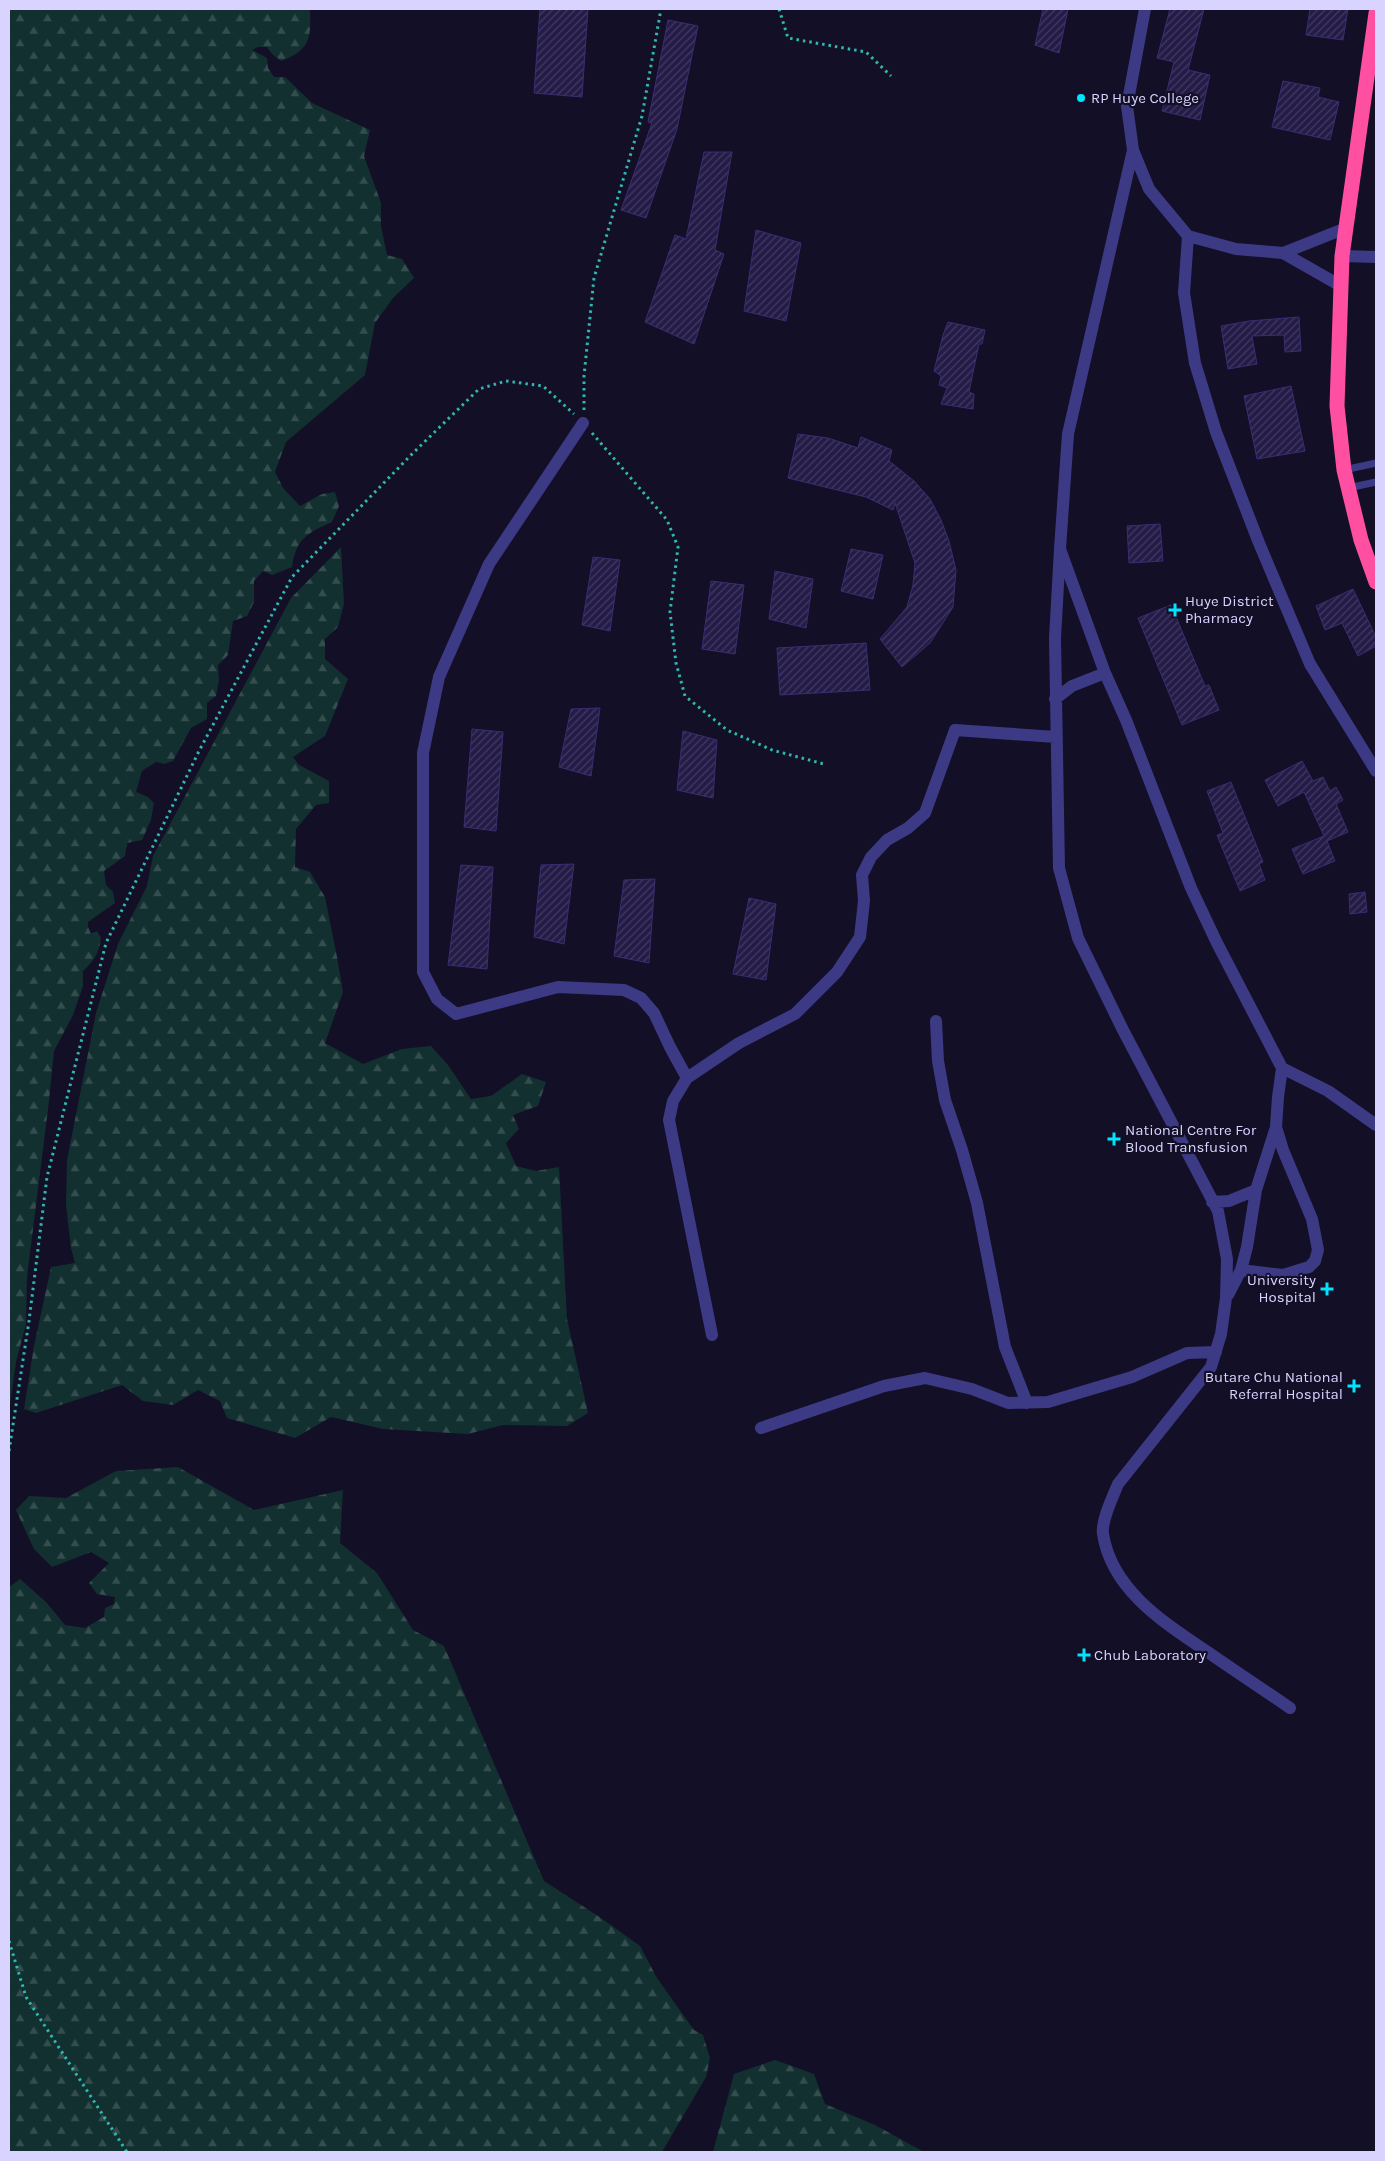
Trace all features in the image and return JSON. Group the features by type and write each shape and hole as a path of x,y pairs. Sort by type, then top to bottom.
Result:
{"highway":[{"path":"1376,13 1342,256 1337,406 1344,470 1361,540 1376,582"}],"street":[{"path":"1145,9 1127,106 1133,150 1149,189 1188,236 1236,249 1284,253 1341,286"},
{"path":"1133,150 1068,434 1055,638 1059,868 1078,938 1123,1030 1218,1211 1227,1258 1226,1298 1221,1334 1211,1367 1118,1484 1109,1505 1103,1532 1111,1562 1125,1583 1154,1615 1290,1708"},
{"path":"1284,253 1346,228"},
{"path":"1188,236 1184,293 1195,363 1216,432 1259,543 1310,664 1376,771"},
{"path":"1342,256 1376,257"},
{"path":"583,423 489,564 439,676 423,753 423,972 436,999 456,1014 558,987 624,990 641,998 654,1013 687,1078"},
{"path":"1060,549 1104,673 1126,720 1191,888 1217,943 1282,1068 1276,1127 1256,1190 1248,1247 1241,1270 1226,1298"},
{"path":"1055,700 1072,686 1104,673"},
{"path":"712,1335 670,1120 673,1101 687,1078 739,1043 795,1014 837,972 860,937 864,901 862,875 871,857 887,840 908,828 925,813 955,730 1056,737"},
{"path":"936,1021 938,1062 945,1100 977,1203 1005,1347 1027,1403"},
{"path":"1282,1068 1328,1091 1376,1125"},
{"path":"1241,1270 1283,1275 1309,1267 1315,1261 1318,1250 1312,1219 1283,1150 1276,1127"},
{"path":"1212,1202 1229,1201 1256,1190"},
{"path":"761,1428 884,1386 925,1378 972,1389 1008,1403 1048,1402 1132,1377 1187,1353 1216,1352"}],"lane":[{"path":"1344,470 1376,463"},
{"path":"1348,488 1376,482"}],"path":[{"path":"583,423 584,376 594,278 642,116 661,9"},
{"path":"779,9 788,38 866,52 891,76"},
{"path":"9,1451 29,1321 47,1177 106,942 199,750 292,577 413,453 479,389 506,381 542,386 583,423 667,520 678,547 670,612 676,663 685,696 728,730 772,750 824,764"},
{"path":"9,1941 26,1997 127,2152"}],"green space":[{"path":"9,9 310,9 310,27 307,41 304,47 291,57 281,61 267,47 258,47 252,50 267,58 268,68 274,77 285,77 312,103 370,130 364,156 381,203 381,226 387,255 402,259 414,278 393,298 375,323 365,375 286,442 275,472 283,488 300,506 322,494 335,492 339,506 332,522 304,538 296,550 292,567 272,575 263,571 254,581 254,602 247,616 233,621 228,655 218,665 219,680 216,696 207,703 207,719 191,728 173,761 164,764 156,762 142,771 136,792 148,797 154,803 151,820 142,840 127,843 125,856 104,871 106,885 113,892 115,903 88,922 91,934 97,931 101,938 99,948 93,960 83,971 83,986 73,1015 54,1051 27,1277 26,1324 16,1362 9,1413"},
{"path":"341,547 344,604 338,627 325,639 325,659 348,679 325,736 293,757 299,765 329,781 329,803 316,805 296,829 295,867 310,872 325,897 343,992 325,1043 363,1064 402,1049 431,1046 448,1065 471,1099 491,1096 522,1074 546,1082 538,1106 513,1115 519,1129 506,1143 516,1166 536,1171 559,1167 567,1319 588,1413 567,1426 503,1425 468,1434 383,1429 331,1417 295,1438 227,1418 220,1401 198,1390 173,1405 143,1401 122,1385 36,1413 24,1409 34,1346 51,1267 75,1263 71,1248 66,1205 67,1160 96,1013 118,944 147,886 153,856 291,598"},
{"path":"178,1467 254,1510 343,1490 340,1543 377,1573 413,1630 444,1646 544,1881 640,1946 657,1978 694,2030 703,2035 710,2058 706,2077 662,2152 9,2152 9,1587 20,1579 46,1602 65,1625 85,1628 104,1617 105,1608 114,1604 115,1597 97,1594 89,1583 109,1563 91,1552 52,1567 34,1549 16,1510 29,1496 66,1498 116,1471"},
{"path":"775,2060 814,2074 825,2104 875,2125 924,2152 713,2152 734,2074"}],"building":[{"path":"540,9 588,9 582,97 534,93"},
{"path":"1043,9 1068,9 1059,53 1035,45"},
{"path":"1170,9 1204,9 1188,70 1210,75 1200,120 1162,111 1174,62 1157,58"},
{"path":"1310,9 1348,9 1343,40 1306,35"},
{"path":"668,20 698,26 677,129 646,218 621,210 652,123 648,122"},
{"path":"1283,81 1320,88 1318,97 1339,102 1330,140 1272,127"},
{"path":"704,152 732,152 715,250 724,254 694,344 645,322 675,235 686,239"},
{"path":"756,230 801,243 786,321 744,311"},
{"path":"1299,317 1301,351 1285,352 1284,335 1252,336 1257,364 1228,369 1221,326 1249,321"},
{"path":"948,322 985,330 982,344 979,344 969,392 974,394 973,409 941,404 947,388 939,385 941,376 934,371"},
{"path":"1291,386 1305,451 1257,459 1244,396"},
{"path":"798,434 828,438 858,448 861,437 892,450 889,461 914,481 930,499 941,520 949,541 956,570 953,607 930,643 902,667 880,639 907,607 913,585 915,563 895,503 893,510 866,497 788,478"},
{"path":"1160,524 1163,561 1129,563 1127,526"},
{"path":"851,549 883,555 873,599 841,591"},
{"path":"593,557 620,560 610,631 582,625"},
{"path":"775,571 813,579 806,628 769,619"},
{"path":"711,581 744,585 735,654 702,649"},
{"path":"1353,589 1376,637 1376,646 1358,656 1342,623 1325,630 1316,606"},
{"path":"1171,605 1205,686 1209,685 1219,710 1182,725 1138,618"},
{"path":"866,643 870,690 780,695 777,648"},
{"path":"600,708 591,776 559,767 571,709"},
{"path":"472,729 503,732 496,831 464,827"},
{"path":"683,731 717,740 713,798 677,790"},
{"path":"1302,761 1313,781 1323,777 1330,791 1336,787 1343,800 1336,804 1348,832 1327,841 1335,861 1303,874 1292,849 1324,836 1304,792 1278,806 1265,780"},
{"path":"1231,782 1263,862 1259,864 1265,880 1240,891 1217,835 1223,833 1207,791"},
{"path":"574,864 564,944 534,937 541,865"},
{"path":"461,865 493,867 487,969 448,965"},
{"path":"655,879 649,963 614,956 624,880"},
{"path":"1365,892 1367,912 1350,914 1349,894"},
{"path":"749,898 776,904 766,980 733,974"}],"place":[{"name":"RP Huye College","path":"1081,98"},
{"name":"Huye District Pharmacy","path":"1175,610"},
{"name":"National Centre For Blood Transfusion","path":"1114,1139"},
{"name":"University Hospital","path":"1327,1289"},
{"name":"Butare Chu National Referral Hospital","path":"1354,1386"},
{"name":"Chub Laboratory","path":"1084,1655"}]}
